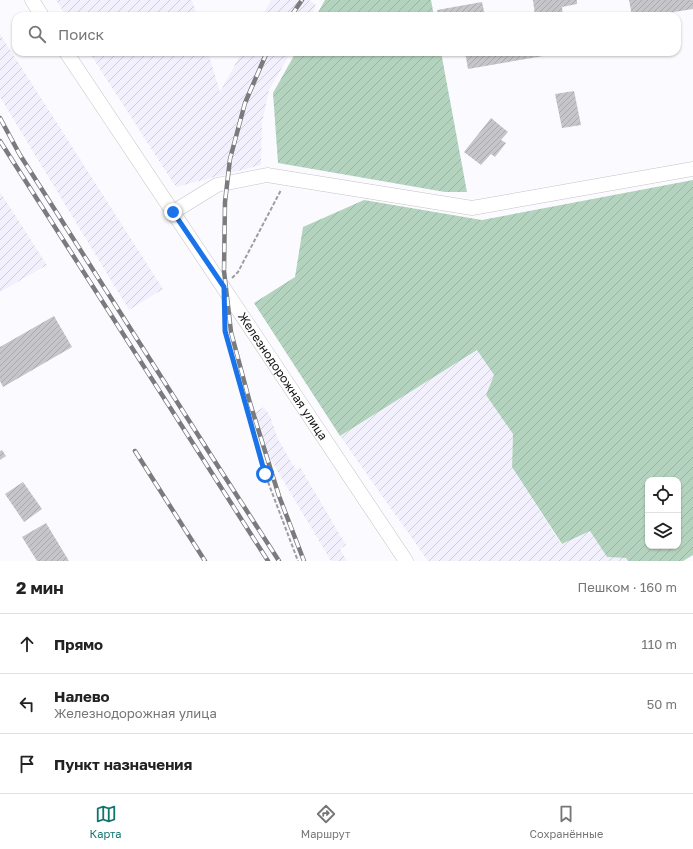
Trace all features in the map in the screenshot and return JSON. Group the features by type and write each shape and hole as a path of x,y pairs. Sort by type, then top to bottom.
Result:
{"street":[{"path":"32,0 40,12"},
{"name":"Железнодорожная улица","path":"69,56 406,561"},
{"path":"173,212 217,185 267,175 472,208 693,169"}],"path":[{"path":"224,287 238,272 284,185 286,178"},
{"path":"224,309 225,331 265,474 298,561"}],"shaded area":[{"path":"56,0 192,0 196,12 64,12"},
{"path":"271,0 309,0 316,5 313,12 264,12"},
{"path":"0,34 12,53 12,56 14,56 163,289 129,310 0,97"},
{"path":"92,56 209,56 220,92 240,56 289,56 269,90 262,123 261,165 176,187"},
{"path":"0,192 47,265 0,292"},
{"path":"477,350 494,375 486,395 513,434 512,467 561,544 590,531 607,557 626,558 628,561 428,561 340,436"},
{"path":"264,407 270,416 278,439 296,470 300,467 346,545 340,549 347,561 331,561 265,450 253,413"}],"green space":[{"path":"325,0 431,0 433,12 318,12"},
{"path":"294,56 442,56 467,192 445,192 278,163 273,93"},
{"path":"693,180 693,555 683,561 628,561 626,558 607,557 590,531 562,544 512,467 513,434 486,395 494,375 477,350 340,436 254,303 295,277 303,227 364,200 482,220"}],"building":[{"path":"533,0 577,0 577,4 562,7 563,12 534,12"},
{"path":"629,0 693,0 693,9 674,12 631,12"},
{"path":"482,2 484,12 437,12 437,10"},
{"path":"466,56 544,56 468,69"},
{"path":"574,91 581,125 562,128 555,94"},
{"path":"491,118 508,132 501,140 506,143 495,157 491,154 481,165 464,152"},
{"path":"54,316 72,347 3,387 0,381 0,347"},
{"path":"2,450 6,456 0,460 0,451"},
{"path":"23,482 42,509 24,522 5,494"},
{"path":"46,523 69,561 37,561 22,537"}],"railway":[{"path":"294,12 302,0"},
{"path":"265,56 245,103 230,159 225,202 224,271 231,332 250,403 279,496 304,561"},
{"path":"0,118 20,155 279,561"},
{"path":"0,141 268,561"},
{"path":"135,451 205,561"}],"route":[{"path":"173,212 224,287 225,331 265,474"}]}
